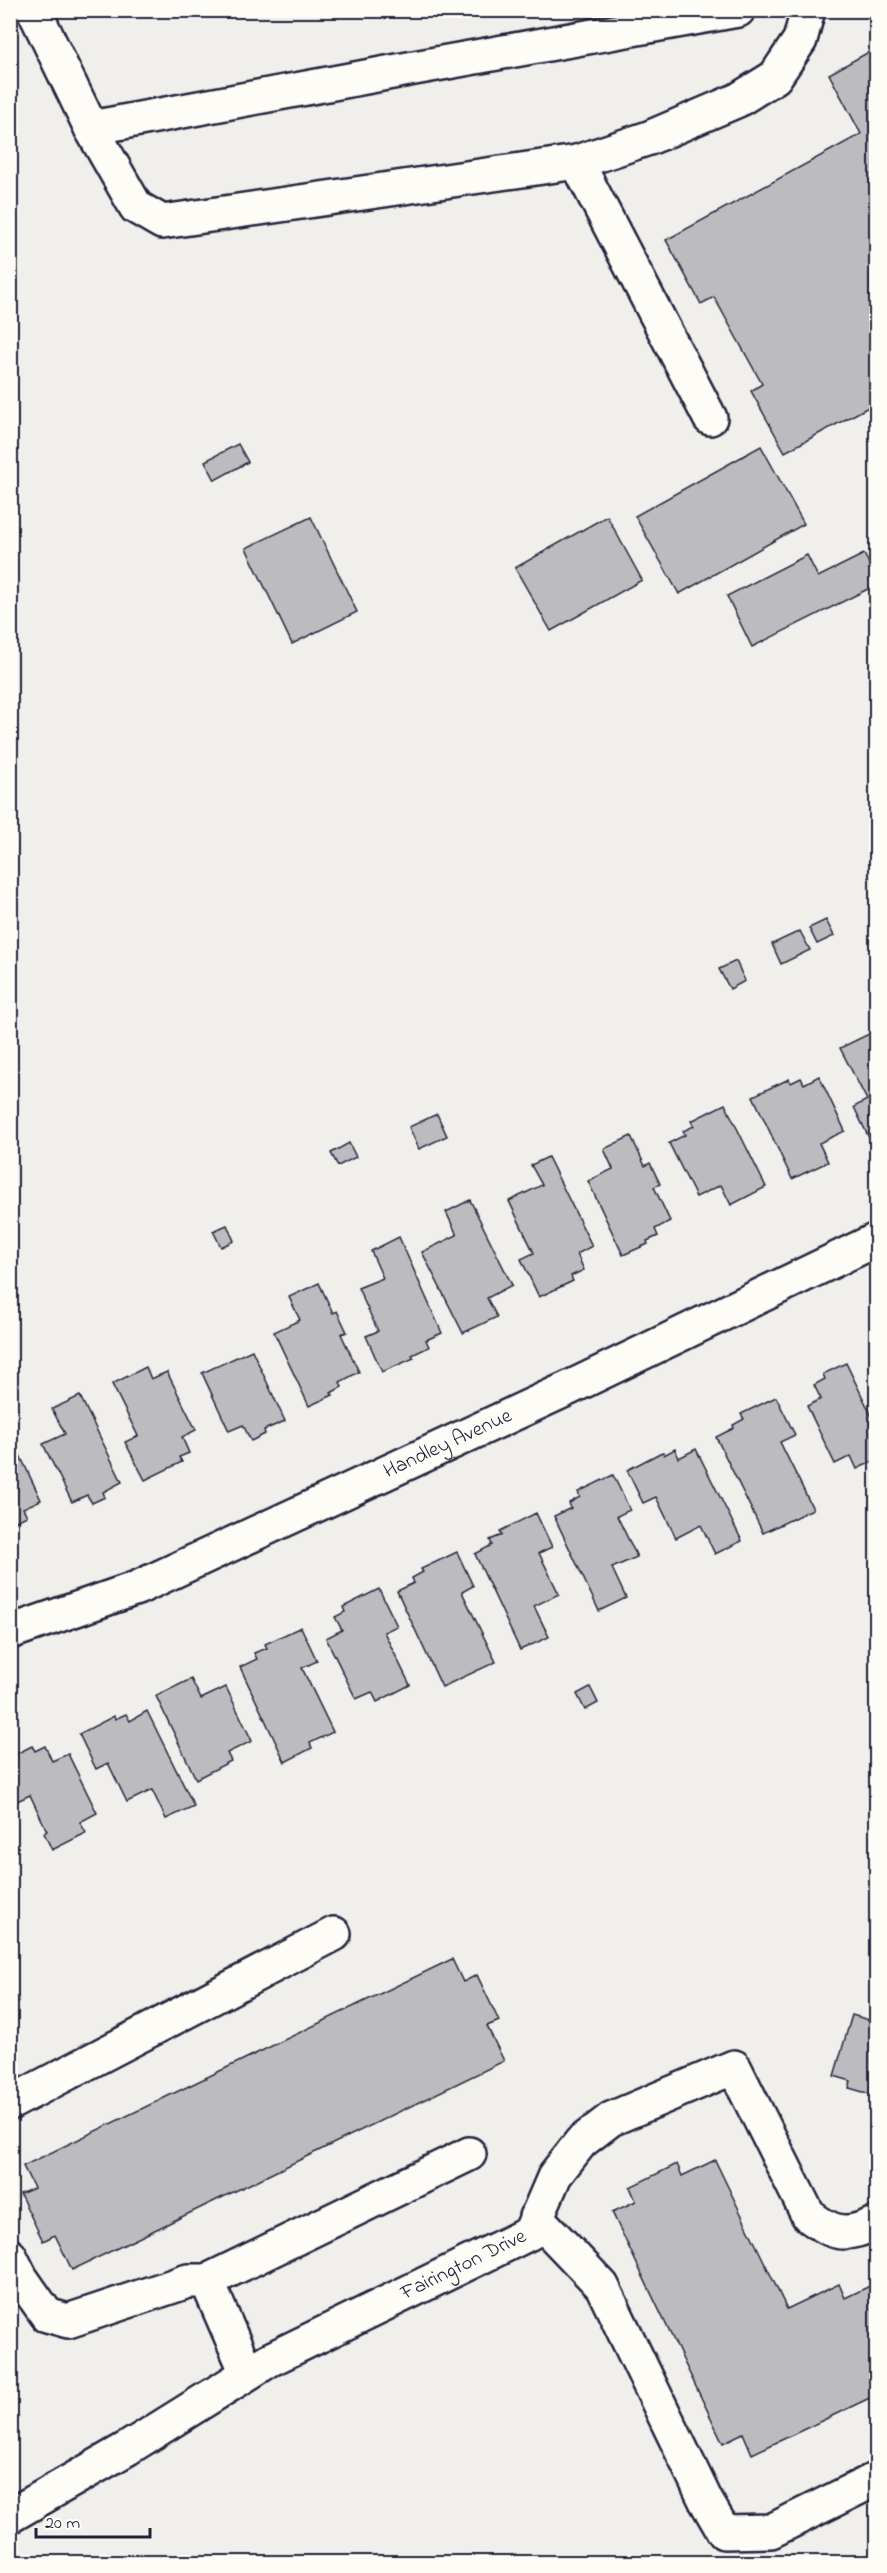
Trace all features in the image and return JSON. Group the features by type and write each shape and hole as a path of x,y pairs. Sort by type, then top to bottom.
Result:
{"street":[{"path":"34,10 91,128 136,207 162,222 577,162 649,138 738,100 776,77 800,40 808,10"},
{"path":"91,128 738,10"},
{"path":"577,162 710,418"},
{"name":"Handley Avenue","path":"10,1632 137,1588 569,1388 876,1240"},
{"path":"10,2103 334,1934"},
{"name":"Fairington Drive","path":"10,2516 128,2448 269,2360 530,2233 555,2175 581,2142 611,2119 735,2067 808,2215 824,2228 844,2233 861,2230 876,2223"},
{"path":"10,2256 21,2278 47,2314 68,2321 188,2281 207,2281 469,2154"},
{"path":"536,2217 602,2286 706,2501 724,2532 771,2531 876,2479"},
{"path":"207,2281 247,2373"}],"building":[{"path":"876,48 876,403 785,452 751,391 762,384 714,297 701,304 666,240 861,134 829,74"},
{"path":"238,444 248,462 215,480 205,461"},
{"path":"761,446 804,524 679,594 635,516"},
{"path":"607,516 642,580 551,631 515,568"},
{"path":"311,517 357,612 292,644 246,548"},
{"path":"864,554 876,577 876,585 752,647 727,596 807,555 818,577"},
{"path":"826,920 834,936 817,944 809,928"},
{"path":"800,931 810,950 781,964 772,944"},
{"path":"736,961 745,981 730,989 719,969"},
{"path":"873,1032 876,1039 876,1141 872,1144 854,1107 867,1100 840,1048"},
{"path":"819,1076 845,1131 819,1143 828,1162 792,1179 753,1096 789,1079 791,1083 801,1078 804,1084"},
{"path":"725,1104 766,1187 731,1205 721,1185 696,1197 669,1143 685,1135 683,1131 694,1126 691,1121"},
{"path":"437,1114 447,1136 419,1149 409,1127"},
{"path":"631,1136 645,1166 650,1163 660,1184 654,1187 670,1221 655,1229 658,1236 647,1241 648,1244 623,1255 588,1181 613,1169 604,1149"},
{"path":"349,1143 356,1157 338,1166 331,1153"},
{"path":"548,1157 592,1246 577,1254 584,1270 571,1276 573,1281 539,1297 521,1259 534,1253 509,1201 542,1185 531,1165"},
{"path":"470,1200 512,1285 487,1298 497,1317 463,1333 422,1252 457,1235 446,1212"},
{"path":"227,1225 234,1241 221,1247 213,1231"},
{"path":"399,1237 442,1333 426,1340 429,1347 412,1355 414,1358 382,1372 366,1336 378,1331 358,1288 383,1278 371,1251"},
{"path":"319,1283 333,1313 337,1311 347,1332 341,1334 359,1372 340,1382 342,1387 331,1393 333,1395 309,1406 274,1332 300,1320 289,1297"},
{"path":"252,1350 285,1421 264,1430 265,1434 251,1441 243,1425 229,1431 202,1373"},
{"path":"846,1363 876,1425 876,1460 857,1469 851,1456 835,1464 807,1406 821,1399 814,1385 825,1379 823,1374"},
{"path":"146,1367 151,1379 167,1372 196,1430 182,1437 189,1453 179,1457 182,1462 145,1480 125,1442 138,1436 112,1384"},
{"path":"80,1396 122,1482 103,1492 105,1497 92,1503 87,1495 72,1502 43,1444 65,1434 52,1409"},
{"path":"776,1397 795,1435 780,1442 813,1509 763,1533 716,1437 734,1428 733,1425 744,1419 741,1414"},
{"path":"10,1434 41,1500 23,1508 27,1516 12,1523 13,1526 10,1528"},
{"path":"675,1449 679,1458 696,1449 742,1541 715,1554 701,1525 676,1538 656,1497 643,1503 627,1470 660,1453 663,1452 664,1455"},
{"path":"613,1475 630,1510 617,1516 637,1557 612,1568 626,1598 599,1611 554,1516 571,1508 569,1503 580,1497 578,1492"},
{"path":"536,1513 552,1547 539,1553 559,1594 534,1606 549,1637 520,1650 475,1554 492,1545 490,1540 502,1535 500,1531"},
{"path":"457,1552 473,1586 462,1592 496,1662 442,1687 397,1591 414,1583 412,1578 423,1572 421,1569"},
{"path":"379,1589 397,1626 384,1632 410,1685 377,1702 372,1692 356,1699 326,1638 342,1630 335,1617 345,1612 343,1607"},
{"path":"301,1627 317,1661 302,1668 333,1732 310,1743 312,1748 285,1762 240,1667 257,1659 254,1653 267,1648 265,1644"},
{"path":"191,1679 201,1699 226,1687 252,1741 227,1753 231,1761 196,1779 156,1696"},
{"path":"590,1687 598,1703 585,1710 577,1694"},
{"path":"147,1711 194,1806 166,1819 152,1790 127,1802 108,1763 96,1769 79,1734 114,1716 115,1719 126,1714 130,1721"},
{"path":"32,1746 35,1751 45,1746 52,1761 68,1754 97,1813 80,1822 86,1833 52,1850 44,1833 47,1831 30,1795 15,1802 10,1794 10,1757"},
{"path":"452,1959 463,1982 477,1975 499,2021 487,2026 504,2061 72,2270 55,2235 43,2241 20,2194 34,2188 23,2166"},
{"path":"852,2015 876,2022 874,2095 849,2088 851,2081 834,2076"},
{"path":"715,2160 787,2309 839,2284 845,2298 876,2283 876,2395 752,2454 743,2433 723,2443 612,2212 636,2201 630,2187 677,2164 682,2176"}]}
